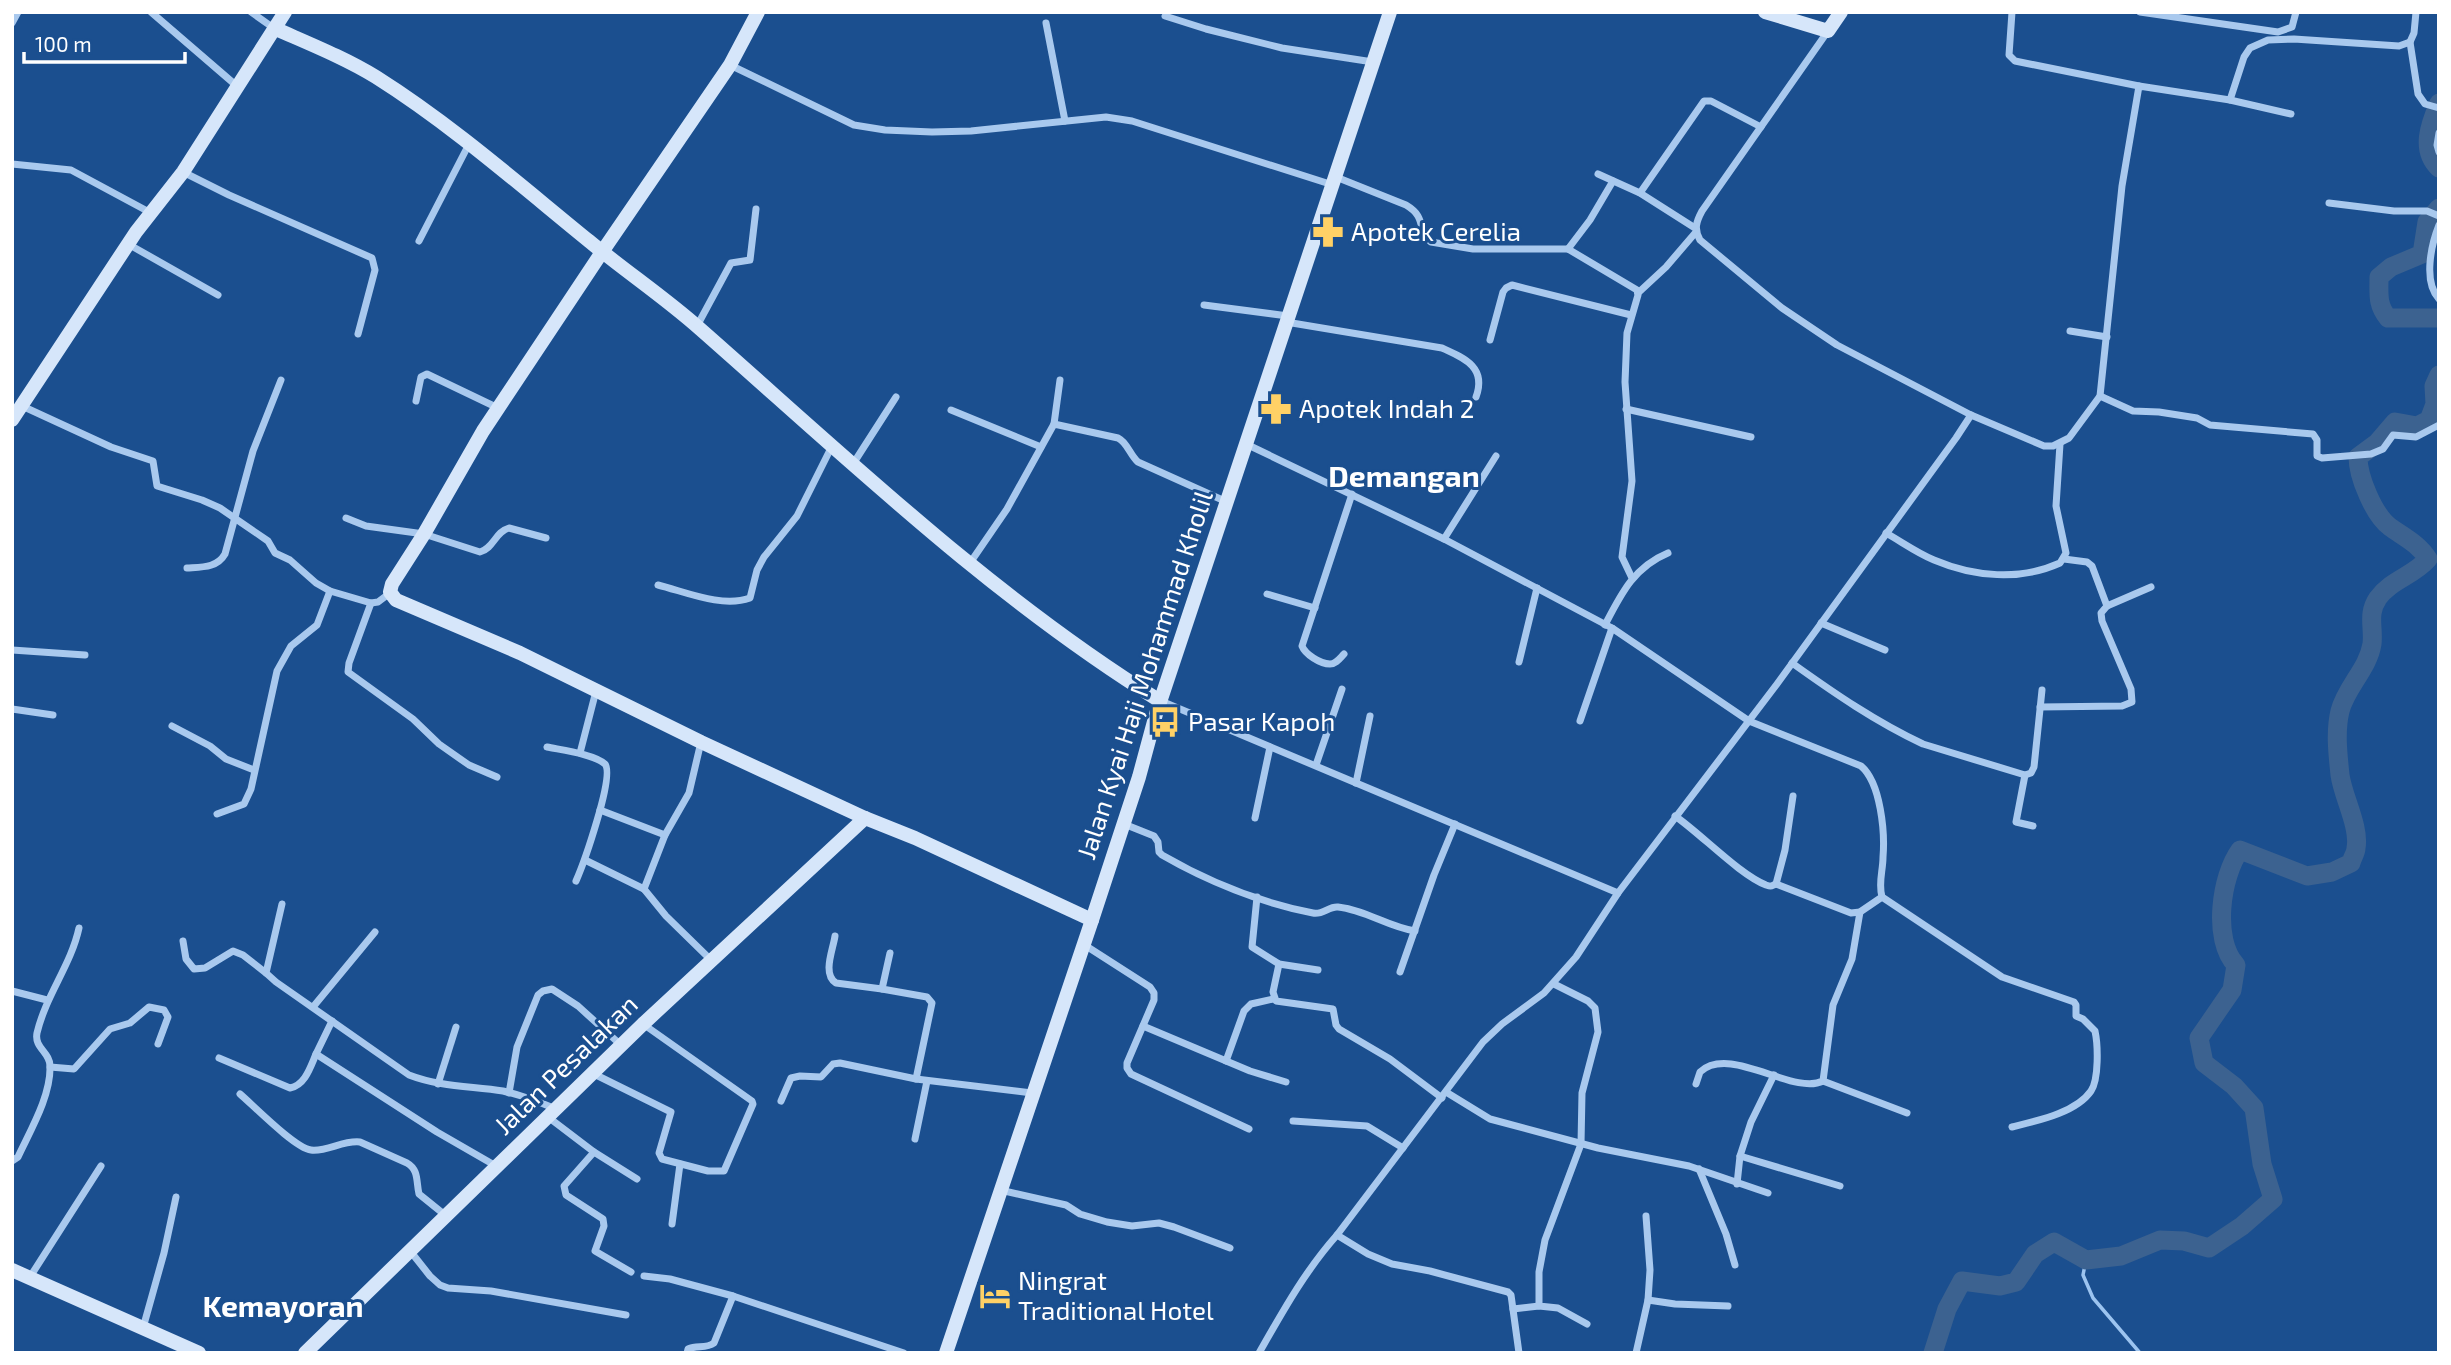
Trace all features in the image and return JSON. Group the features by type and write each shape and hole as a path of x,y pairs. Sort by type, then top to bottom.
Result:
{"street":[{"path":"12,23 18,12"},
{"path":"152,12 238,88"},
{"path":"251,12 276,29 339,57 375,77 470,144 696,326 970,563 1115,673 1160,701 1618,893"},
{"path":"12,420 128,244 183,172 285,12"},
{"path":"22,406 111,447 148,459 155,466 153,473 157,486 202,500 234,517 268,541 275,553 289,560 306,577 330,591 371,603 385,598 499,408 730,65 758,12"},
{"name":"Jalan Kyai Haji Mohammad Kholil","path":"946,1353 1092,920 1160,701 1390,12"},
{"path":"1765,12 1828,31"},
{"path":"1632,578 1622,557 1632,481 1626,409 1627,333 1638,292 1666,267 1696,230 1702,211 1841,12"},
{"path":"2012,12 2010,55 2015,61 2139,86 2230,100 2291,114"},
{"path":"2140,12 2278,32 2292,27 2296,12"},
{"path":"2416,12 2414,33 2410,42 2418,94 2424,104 2436,108"},
{"path":"1165,16 1282,48 1373,62"},
{"path":"1046,23 1065,121"},
{"path":"2230,100 2244,57 2250,48 2268,40 2294,39 2399,46 2410,42"},
{"path":"730,65 854,125 886,130 971,131 1106,117 1132,121 1406,205 1416,211 1424,236 1431,242 1473,250 1568,249 1590,260 1638,292"},
{"path":"1598,174 1640,193 1696,230 1700,240 1801,322 1838,345 1971,415 2044,446 2060,444 2069,438 2100,396 2122,186 2139,86"},
{"path":"1640,193 1704,101 1711,101 1760,127"},
{"path":"2439,133 2439,152"},
{"path":"419,241 470,144"},
{"path":"12,164 71,170 151,213"},
{"path":"183,172 372,258 375,270 358,334"},
{"path":"1568,249 1590,220 1613,181"},
{"path":"2329,203 2394,211 2427,211 2439,216"},
{"path":"696,326 731,262 750,260 756,209"},
{"path":"2439,225 2430,262 2433,292 2439,299"},
{"path":"128,244 218,295"},
{"path":"1490,340 1503,292 1512,285 1631,314"},
{"path":"1205,305 1441,348 1464,358 1475,368 1480,387 1476,397"},
{"path":"2070,331 2107,337"},
{"path":"416,401 421,377 427,374 499,408"},
{"path":"187,568 221,562 225,554 253,451 281,380"},
{"path":"970,563 1007,509 1054,425 1060,380"},
{"path":"2100,396 2133,411 2197,418 2210,425 2313,434 2317,440 2317,456 2322,458 2368,455 2383,449 2393,435 2416,437 2439,425"},
{"path":"853,464 896,397"},
{"path":"1626,409 1751,437"},
{"path":"951,410 1041,447"},
{"path":"1259,1353 1316,1258 1337,1235 1493,1032 1554,984 1576,957 1618,893 1792,663 1971,415"},
{"path":"1054,425 1123,440 1132,457 1138,462 1227,502"},
{"path":"1246,443 1444,539 1608,627 1749,721 1865,770 1877,794 1883,833 1884,857 1880,886 1882,897 2002,978 2074,1002 2076,1016 2095,1031 2097,1054 2091,1091 2063,1111 2040,1121 2012,1127"},
{"path":"2060,444 2056,506 2066,553 2064,559"},
{"path":"658,585 723,601 750,598 757,570 764,557 797,516 832,446"},
{"path":"1444,539 1496,456"},
{"path":"1344,654 1332,664 1306,654 1303,641 1353,494"},
{"path":"346,518 366,526 424,534 480,552 487,550 498,534 509,528 546,538"},
{"path":"1886,533 1933,560 2009,576 2046,569 2064,559 2087,562 2092,566 2107,606"},
{"path":"1580,721 1608,627 1623,589 1647,563 1668,553"},
{"path":"2040,707 2122,706 2132,702 2131,689 2101,616 2102,610 2107,606 2151,587"},
{"path":"1519,662 1537,588"},
{"path":"217,814 244,804 251,789 276,671 291,646 317,625 330,591"},
{"path":"390,592 396,600 520,653 701,742 1092,920"},
{"path":"1266,594 1315,608"},
{"path":"371,603 348,672 413,719 439,744 469,765 497,776"},
{"path":"1821,623 1885,650"},
{"path":"12,650 85,655"},
{"path":"1792,663 1847,701 1923,744 2025,775 2034,767 2042,690"},
{"path":"1316,765 1342,690"},
{"path":"580,753 596,691"},
{"path":"12,709 53,715"},
{"path":"1356,783 1370,716"},
{"path":"172,726 210,746 226,759 254,770"},
{"path":"644,889 665,835 689,793 701,742"},
{"path":"547,747 580,753 606,766 608,773 600,810 576,881"},
{"path":"1255,818 1270,747"},
{"path":"2025,775 2016,822 2033,826"},
{"path":"1776,884 1786,850 1793,796"},
{"path":"600,810 665,835"},
{"path":"1675,816 1747,874 1768,886 1776,884 1851,913 1860,912 1882,897"},
{"name":"Jalan Pesalakan","path":"305,1353 643,1024 865,817"},
{"path":"1123,824 1154,836 1158,842 1158,852 1195,874 1257,897 1315,914 1336,907 1377,917 1400,928 1415,930"},
{"path":"1400,972 1455,824"},
{"path":"585,860 644,889 666,916 711,960"},
{"path":"1257,897 1252,947 1279,964 1318,970"},
{"path":"266,973 282,904"},
{"path":"1824,1081 1833,1005 1852,959 1860,912"},
{"path":"12,1161 18,1157 40,1112 50,1059 36,1043 36,1036 47,1000 75,947 79,928"},
{"path":"313,1007 375,932"},
{"path":"835,936 828,974 831,980 927,997 932,1003 916,1079"},
{"path":"183,941 186,960 194,969 205,968 233,951 243,955 409,1075 438,1084 509,1093 552,1113 594,1152 637,1179"},
{"path":"1083,943 1150,987 1154,993 1154,1000 1127,1063 1131,1074 1250,1129"},
{"path":"882,989 891,953"},
{"path":"1273,999 1279,964"},
{"path":"1539,1306 1539,1272 1545,1240 1581,1144 1582,1093 1598,1032 1595,1008 1588,1001 1554,984"},
{"path":"509,1093 517,1047 535,1001 543,991 552,989 578,1006 622,1046"},
{"path":"12,991 47,1000"},
{"path":"1226,1061 1244,1011 1251,1004 1273,999 1280,1003 1332,1009 1339,1029 1444,1095 1490,1119 1581,1144 1699,1169 1769,1193"},
{"path":"50,1067 77,1067 87,1052 110,1029 130,1023 149,1007 164,1010 168,1017 158,1044"},
{"path":"219,1058 290,1088 297,1087 303,1081 332,1021"},
{"path":"594,1074 668,1109 672,1115 660,1156 680,1164 723,1172 752,1102 643,1024"},
{"path":"1143,1026 1226,1061 1286,1082"},
{"path":"438,1084 456,1027"},
{"path":"316,1054 437,1132 496,1166"},
{"path":"781,1101 791,1078 821,1077 836,1063 927,1081 1032,1093"},
{"path":"1696,1084 1704,1068 1717,1064 1741,1066 1813,1083 1824,1081 1907,1113"},
{"path":"1737,1184 1740,1156 1751,1122 1774,1075"},
{"path":"915,1139 927,1081"},
{"path":"240,1094 304,1148 318,1150 354,1141 414,1166 419,1194 445,1215"},
{"path":"1293,1121 1367,1126 1403,1148"},
{"path":"594,1152 564,1186 563,1191 603,1219 604,1226 595,1251 631,1272"},
{"path":"1740,1156 1840,1186"},
{"path":"672,1224 680,1164"},
{"path":"30,1277 101,1166"},
{"path":"1699,1169 1726,1234 1735,1265"},
{"path":"1000,1190 1059,1203 1080,1214 1107,1222 1132,1226 1159,1223 1230,1248"},
{"path":"143,1328 176,1197"},
{"path":"1636,1353 1648,1300 1650,1270 1646,1216"},
{"path":"1337,1235 1368,1254 1392,1264 1430,1271 1508,1292 1511,1295 1519,1353"},
{"path":"411,1252 430,1276 448,1288 499,1292 626,1315"},
{"path":"12,1270 199,1353"},
{"path":"644,1276 670,1279 733,1296 904,1353"},
{"path":"687,1353 693,1346 706,1347 714,1343 733,1296"},
{"path":"1648,1300 1728,1306"},
{"path":"1513,1308 1558,1308 1587,1324"}],"waterway":[{"path":"2439,103 2428,137 2430,153 2439,168"},
{"path":"2439,208 2427,222 2422,254 2391,267 2379,277 2380,304 2388,318 2439,318"},
{"path":"1933,1353 1947,1309 1962,1281 2000,1286 2016,1282 2035,1254 2054,1242 2086,1260 2121,1256 2160,1240 2184,1241 2209,1248 2242,1226 2273,1199 2262,1164 2254,1108 2234,1086 2204,1063 2199,1038 2232,990 2236,965 2224,940 2224,891 2233,861 2240,850 2307,876 2332,872 2351,863 2357,840 2340,775 2337,735 2340,711 2370,653 2372,615 2378,598 2428,559 2416,545 2390,527 2378,514 2364,485 2358,457 2377,443 2395,422 2417,426 2429,420 2435,404 2434,386 2439,375"},
{"path":"2086,1260 2083,1275 2093,1298 2140,1353"}],"place":[{"name":"Apotek Cerelia","path":"1328,232"},
{"name":"Apotek Indah 2","path":"1276,409"},
{"name":"Pasar Kapoh","path":"1165,722"},
{"name":"Ningrat Traditional Hotel","path":"995,1296"}],"district":[{"name":"Demangan","path":"1404,477"},
{"name":"Kemayoran","path":"283,1307"}]}
